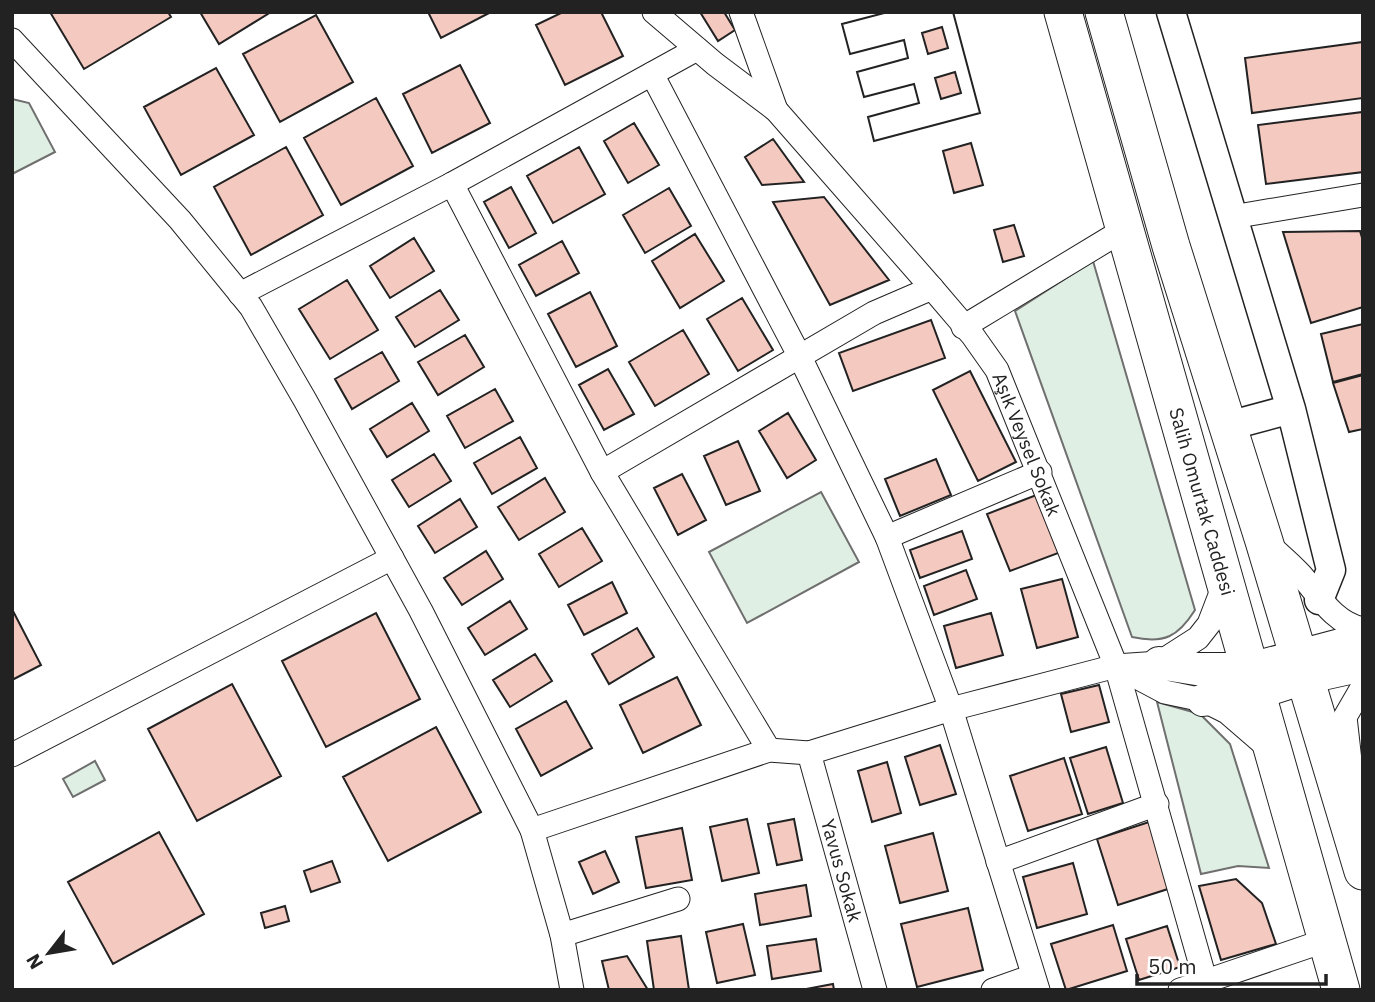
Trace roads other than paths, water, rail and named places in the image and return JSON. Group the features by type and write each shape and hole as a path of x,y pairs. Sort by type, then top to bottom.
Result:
{"main road":[{"name":"Salih Omurtak Caddesi","path":"1063,12 1341,990"},
{"path":"1104,12 1171,246 1264,541 1362,870"},
{"path":"1203,699 1300,667 1363,639"},
{"path":"1159,663 1254,681"},
{"path":"1300,667 1363,665"}],"street":[{"name":"Aşık Veysel Sokak","path":"654,12 776,110 973,336 997,370 1116,666 1207,986"},
{"path":"741,12 776,110"},
{"path":"1171,12 1291,410 1331,570 1319,600"},
{"path":"12,40 180,220 251,307 299,388 392,558 532,830 562,935 572,990"},
{"path":"240,294 452,184 697,49"},
{"path":"652,74 800,357 887,537 951,709 1035,983 993,990"},
{"path":"452,184 602,472 769,750"},
{"path":"1232,217 1363,195"},
{"path":"963,327 1125,229"},
{"path":"602,472 874,313 932,288"},
{"path":"1228,426 1291,410"},
{"path":"887,537 1040,472"},
{"path":"1264,541 1300,575 1319,600 1349,626 1363,629"},
{"path":"12,755 392,558"},
{"path":"532,830 769,750 809,752 951,709 1116,666 1159,663 1198,638 1209,624 1226,582"},
{"path":"1116,666 1165,692 1203,699 1227,712 1274,752"},
{"path":"1362,870 1345,718 1363,686"},
{"name":"Yavus Sokak","path":"809,752 875,990"},
{"path":"998,862 1157,804"},
{"path":"562,935 678,900"},
{"path":"1180,990 1207,986 1327,940"}]}
